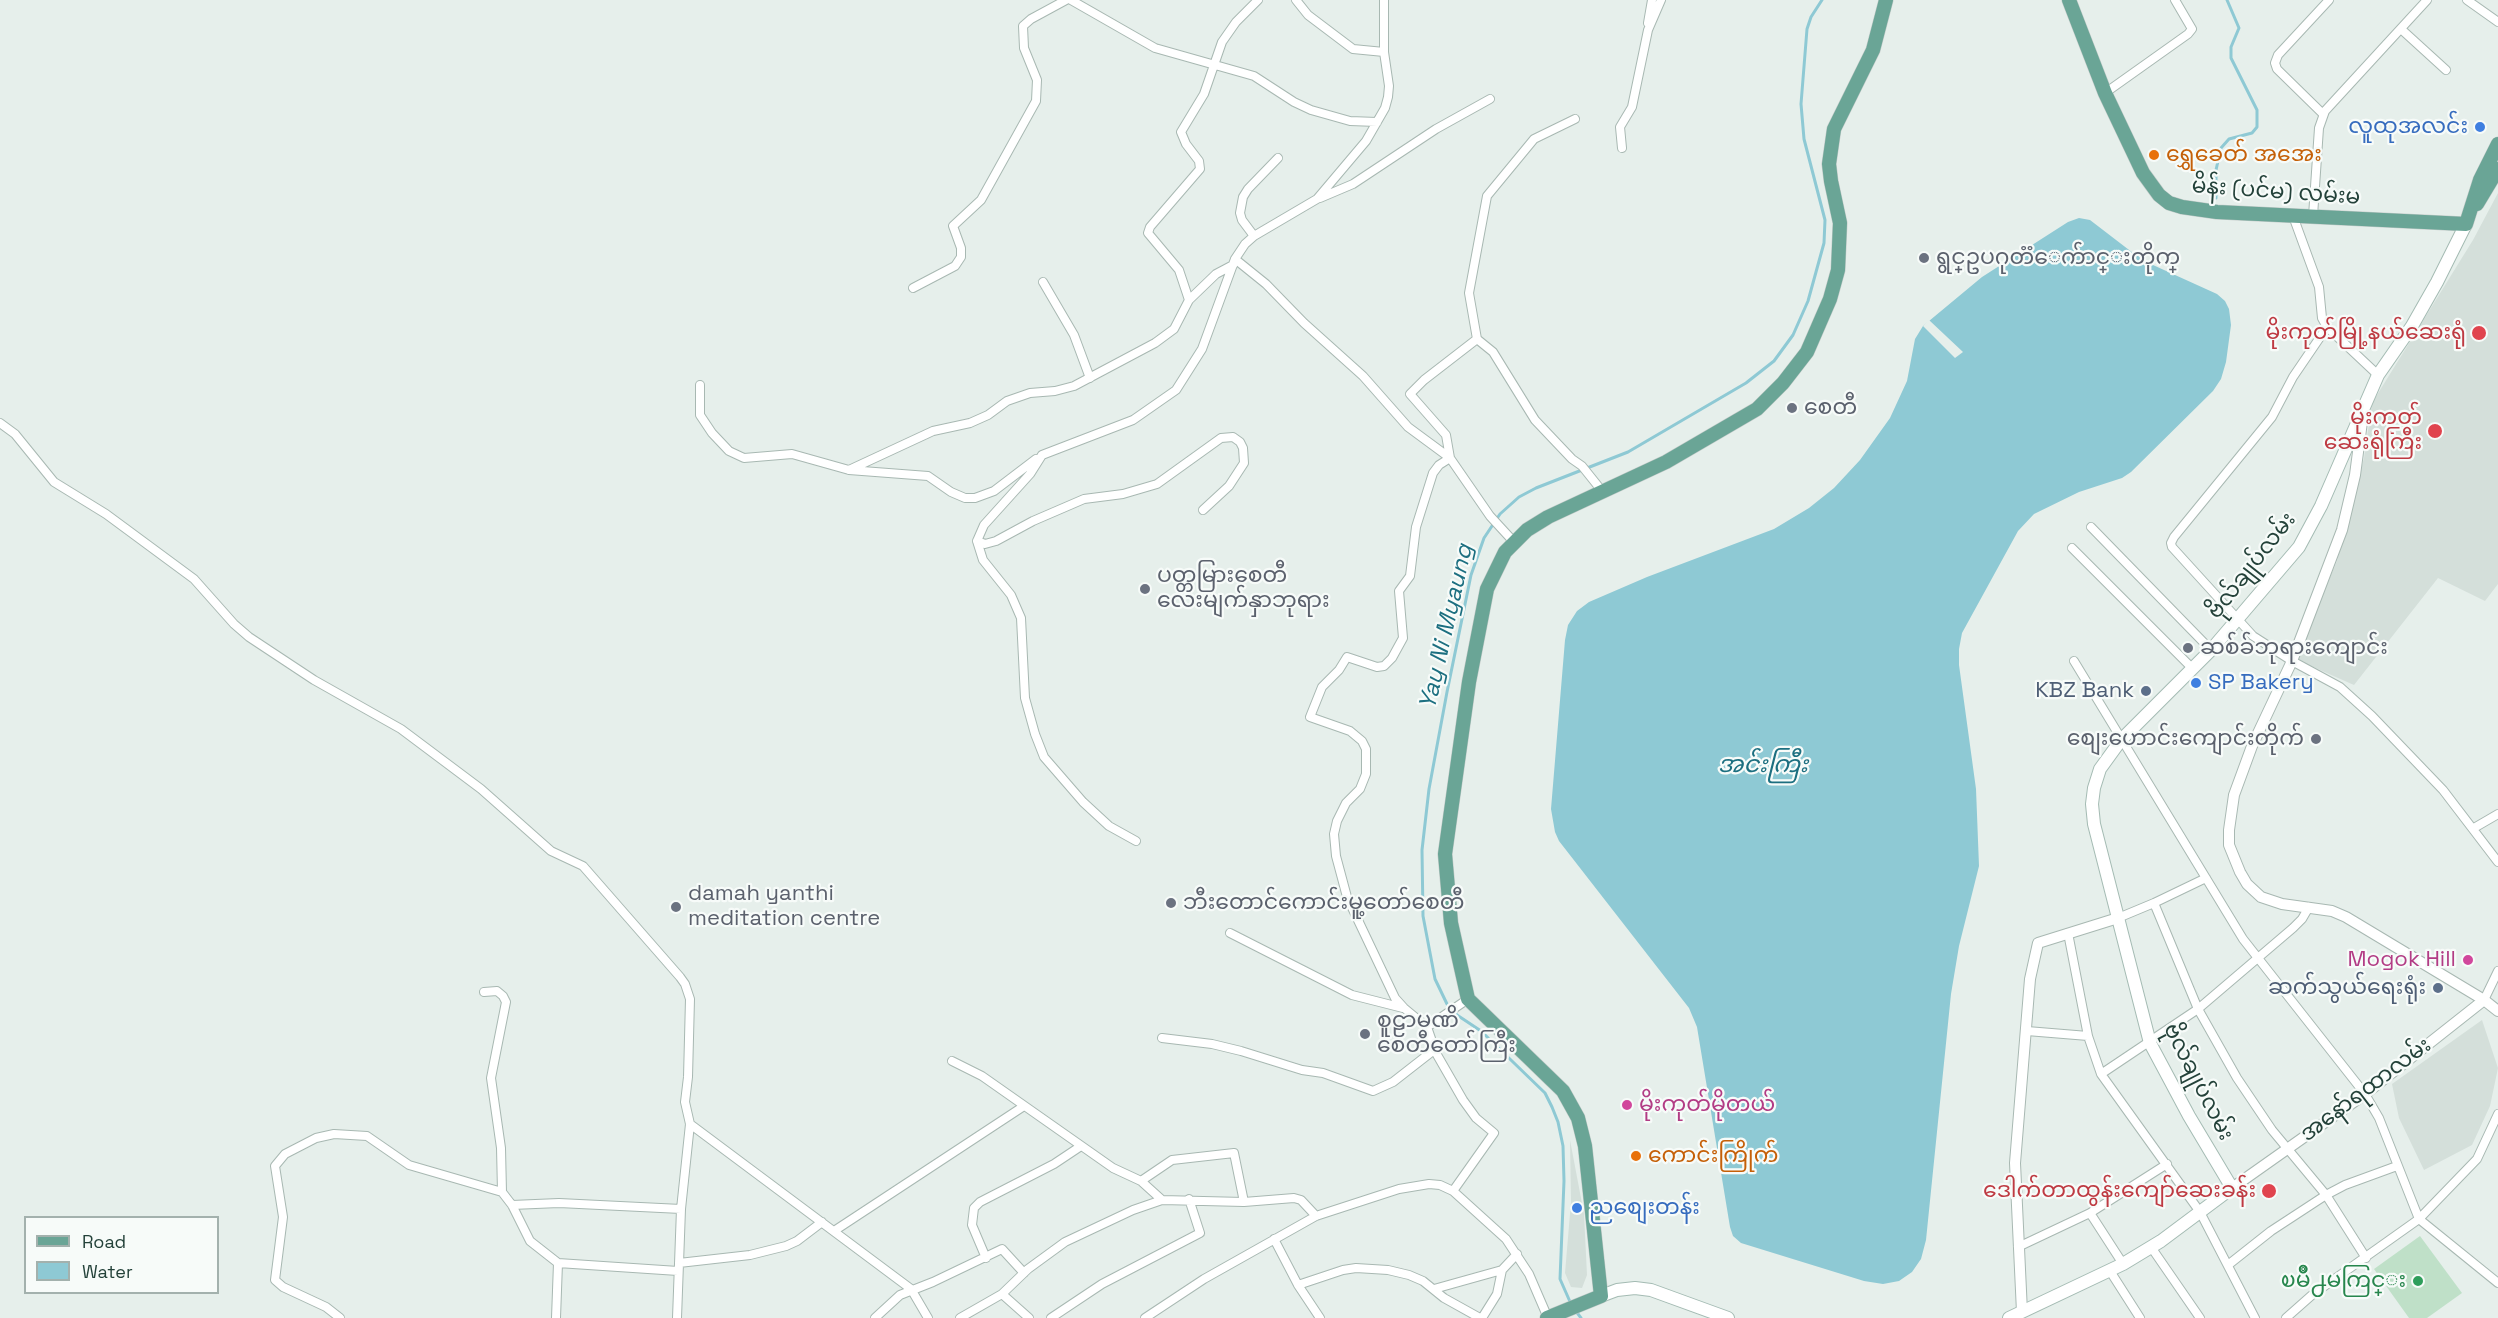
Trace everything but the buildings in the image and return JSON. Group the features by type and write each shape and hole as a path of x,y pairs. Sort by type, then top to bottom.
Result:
{"main road":[{"path":"1601,1296 1592,1226 1589,1172 1574,1109 1552,1078 1468,999 1451,923 1445,854 1467,693 1482,611 1487,589 1496,567 1513,541 1548,516 1693,447 1756,409 1783,383 1807,352 1830,299 1838,270 1840,223 1829,164 1834,129 1873,50 1886,0"},
{"name":"မိန်း (ပင်မ) လမ်းမ","path":"2071,1 2105,93 2143,173 2150,185 2169,203 2197,210 2293,216 2467,220"},
{"path":"2467,220 2480,180 2498,144"},
{"path":"2467,220 2498,169"},
{"name":"ဗိုလ်‌ချုပ်‌လမ်း","path":"2232,1188 2189,1116 2150,1043 2094,824 2092,804 2094,788 2100,769 2121,740 2211,650 2299,547 2311,528 2378,375 2409,332 2437,282 2467,220"},
{"path":"2009,1318 2022,1315 2123,1264 2151,1247 2232,1188"},
{"path":"1551,1316 1617,1290 1635,1288 1651,1290 1728,1318"}],"street":[{"path":"913,288 955,266 961,257 961,248 953,226 981,200 1036,101 1037,80 1024,48 1023,26 1031,19 1069,0 1155,48 1254,75 1294,102 1311,110 1350,121 1377,122"},
{"path":"1189,300 1179,270 1148,233 1150,227 1200,169 1199,161 1186,144 1181,132 1204,94 1222,42 1236,22 1258,0"},
{"path":"1296,0 1308,15 1353,49 1384,52"},
{"path":"1317,199 1366,141 1388,97 1389,86 1384,52 1384,0"},
{"path":"1622,148 1620,127 1632,107 1652,0"},
{"path":"1648,30 1661,0"},
{"path":"2105,93 2192,29 2175,0"},
{"path":"2323,114 2277,69 2275,63 2278,55 2329,0"},
{"path":"2313,216 2318,140 2323,114 2427,0"},
{"path":"2467,0 2498,22"},
{"path":"2401,29 2446,70"},
{"path":"699,385 700,415 712,433 729,451 744,458 792,454 849,470 928,476 951,492 965,498 975,498 994,491 1042,455 1133,420 1176,390 1202,349 1234,262 1254,236 1317,199 1353,184 1436,129 1490,99"},
{"path":"1575,118 1534,139 1487,196 1469,293 1477,339 1493,352 1535,420 1572,459 1582,466 1602,491"},
{"path":"1254,236 1242,220 1240,213 1243,197 1278,158"},
{"path":"2293,216 2319,287 2320,310 2327,327 2378,375"},
{"path":"849,470 933,431 970,423 988,415 1007,401 1030,393 1074,386 1155,343 1174,329 1189,300 1216,274 1234,262"},
{"path":"1234,262 1266,284 1304,323 1363,376 1408,427 1450,458 1490,516 1513,541"},
{"path":"1043,282 1074,336 1090,378"},
{"path":"2327,327 2293,377 2272,417 2171,543 2175,552 2261,643 2340,687 2372,716 2443,790 2498,862"},
{"path":"1450,458 1446,435 1410,394 1424,380 1477,339"},
{"path":"2364,408 2355,475 2342,530 2292,662 2252,746 2234,795 2229,845 2247,884 2261,897 2282,904 2332,911 2346,917 2484,1000 2498,1011"},
{"path":"0,423 20,440 54,482 130,531 194,579 234,624 249,637 314,680 401,729 481,789 551,851 583,866 680,977 689,993 688,1077 685,1102 690,1124 681,1209 676,1318"},
{"path":"978,541 985,544 996,541 1043,516 1084,499 1123,494 1157,484 1221,438 1233,436 1243,448 1244,463 1229,486 1203,510"},
{"path":"1042,455 1029,474 984,525 978,541 983,560 1011,595 1021,618 1026,698 1035,734 1044,756 1089,808 1109,826 1136,841"},
{"path":"1450,458 1439,465 1433,473 1416,527 1410,576 1399,591 1403,638 1392,658 1384,666 1377,667 1347,657 1339,670 1322,687 1310,717 1350,731 1362,741 1365,749 1366,774 1360,789 1346,803 1337,821 1334,834 1336,856 1347,897 1369,940 1383,977 1404,1008 1426,1027 1434,1050 1476,1118 1494,1133 1453,1191"},
{"path":"2091,527 2211,650"},
{"path":"2072,548 2193,669"},
{"path":"2074,661 2243,939 2365,1094 2379,1118 2419,1219 2498,1283"},
{"path":"2474,828 2498,814"},
{"path":"2022,1315 2015,1162 2030,979 2038,943 2118,918 2206,878"},
{"path":"2154,903 2198,1009 2237,1077 2287,1149 2325,1195 2366,1258"},
{"path":"2101,1074 2198,1009 2293,928 2309,907"},
{"path":"1230,933 1352,995 1404,1008"},
{"path":"2068,933 2088,1036 2101,1074 2200,1212 2255,1318"},
{"path":"2484,1000 2498,971"},
{"path":"484,992 496,991 503,996 506,1002 491,1078 501,1148 502,1192"},
{"path":"1426,1027 1446,1016 1468,999"},
{"name":"အ‌နော်‌ရထာလမ်း","path":"2232,1188 2365,1094 2484,1000"},
{"path":"2027,1031 2088,1036"},
{"path":"1162,1038 1212,1044 1241,1051 1302,1070 1323,1073 1373,1091 1393,1082 1434,1050"},
{"path":"952,1061 981,1076 1113,1168 1141,1181 1162,1200"},
{"path":"834,1231 1024,1106"},
{"path":"2286,1318 2312,1295 2419,1219 2477,1159 2498,1114"},
{"path":"690,1124 911,1289 928,1318"},
{"path":"340,1318 326,1307 283,1287 275,1280 283,1217 275,1166 285,1154 316,1138 334,1134 367,1136 409,1165 502,1192 512,1205 530,1241 558,1263 678,1267 750,1255 786,1246 797,1241 822,1222"},
{"path":"986,1258 972,1225 974,1208 990,1196 1054,1164 1081,1146"},
{"path":"1141,1181 1172,1160 1234,1153 1244,1202"},
{"path":"2018,1247 2090,1213 2167,1164"},
{"path":"2228,1265 2271,1231 2325,1195 2345,1185 2397,1166"},
{"path":"1145,1318 1204,1279 1316,1216 1409,1188 1435,1184 1453,1191 1491,1224 1517,1254 1551,1316"},
{"path":"960,1318 1002,1294 1023,1273 1065,1242 1162,1200 1244,1202 1294,1198 1301,1200 1316,1216"},
{"path":"1051,1318 1102,1284 1200,1233 1189,1199"},
{"path":"512,1205 559,1203 681,1209"},
{"path":"2090,1213 2123,1264"},
{"path":"1274,1239 1298,1285 1320,1318"},
{"path":"2151,1247 2200,1318"},
{"path":"875,1318 900,1294 933,1282 1002,1249 1023,1273"},
{"path":"1298,1285 1356,1268 1409,1275 1434,1288 1444,1298 1481,1318 1497,1294 1502,1270 1517,1254"},
{"path":"556,1318 558,1263"},
{"path":"1434,1288 1502,1270"},
{"path":"2110,1271 2140,1318"},
{"path":"1002,1294 1029,1318"}],"shaded area":[{"name":"မိုးကုတ်‌ ‌ဆေးရုံကြီး","path":"2498,193 2498,584 2485,601 2438,578 2354,685 2295,659 2337,561 2364,458 2372,403 2473,240"},
{"path":"2482,1020 2498,1068 2490,1106 2472,1145 2424,1170 2399,1118 2392,1084"},
{"name":"ညစျေးတန်း","path":"1570,1140 1584,1214 1587,1275 1582,1288 1571,1287 1565,1273 1571,1202"}],"green space":[{"name":"ၿမိဳ႕မကြင္း","path":"2420,1236 2462,1293 2427,1318 2409,1318 2374,1269"}],"water":[{"name":"အင်းကြီး","path":"2079,218 2090,220 2133,253 2153,265 2217,294 2225,301 2229,309 2231,325 2226,362 2221,379 2213,391 2131,472 2122,478 2079,492 2034,514 2018,531 1962,633 1959,665 1976,789 1979,866 1959,946 1951,994 1926,1240 1921,1259 1912,1272 1899,1281 1883,1284 1864,1281 1741,1243 1733,1236 1697,1027 1689,1008 1559,841 1555,832 1551,809 1568,625 1577,611 1589,602 1647,577 1774,529 1809,508 1834,488 1860,460 1890,418 1907,381 1915,339 1923,326 1982,277 2068,222"}],"pier":[{"path":"1929,320 1963,352 1955,358 1923,326"}],"waterway":[{"name":"Yay Ni Myaung","path":"1571,1304 1560,1279 1563,1146 1552,1107 1545,1093 1481,1031 1457,1015 1447,1004 1435,979 1423,916 1422,850 1429,789 1447,692 1471,575 1484,538 1500,514 1519,497 1536,488 1628,452 1746,383 1774,361 1793,335 1808,301 1824,243 1825,220 1804,139 1801,104 1807,29 1811,17 1822,0"},
{"path":"2216,198 2216,170 2221,148 2229,139 2252,133 2257,127 2257,110 2231,58 2231,47 2239,28 2227,0"},
{"name":"Yay Ni Myaung","path":"1575,1310 1581,1318"}],"place":[{"name":"လူထုအလင်း","path":"2480,127"},
{"name":"ရွှေခေတ် အအေး","path":"2154,155"},
{"name":"ရွင္ဥပဂုတၱေက်ာင္းတိုက္","path":"1924,258"},
{"name":"မိုးကုတ်မြို့နယ်ဆေးရုံ","path":"2479,333"},
{"name":"စေတီ","path":"1792,408"},
{"name":"မိုးကုတ်‌ ‌ဆေးရုံကြီး","path":"2435,431"},
{"name":"ပတ္တမြား‌စေတီ‌ လေးမျက်နှာဘုရား","path":"1145,589"},
{"name":"ဆစ်ခ်ဘုရားကျောင်း","path":"2188,648"},
{"name":"SP Bakery","path":"2196,683"},
{"name":"KBZ Bank","path":"2146,691"},
{"name":"စျေးဟောင်းကျောင်းတိုက်","path":"2316,739"},
{"name":"ဘီးတောင်ကောင်းမူ့တော်စေတီ","path":"1171,903"},
{"name":"damah yanthi meditation centre","path":"676,907"},
{"name":"Mogok Hill","path":"2468,960"},
{"name":"ဆက်သွယ်ရေးရုံး","path":"2438,988"},
{"name":"စူဠာမဏိ စေတီတော်ကြီး","path":"1365,1034"},
{"name":"မိုးကုတ်မိုတယ်","path":"1627,1105"},
{"name":"ကောင်းကြိုက်","path":"1636,1156"},
{"name":"ဒေါက်တာထွန်းကျော်ဆေးခန်း","path":"2269,1191"},
{"name":"ညစျေးတန်း","path":"1577,1208"},
{"name":"ၿမိဳ႕မကြင္း","path":"2418,1281"}]}
